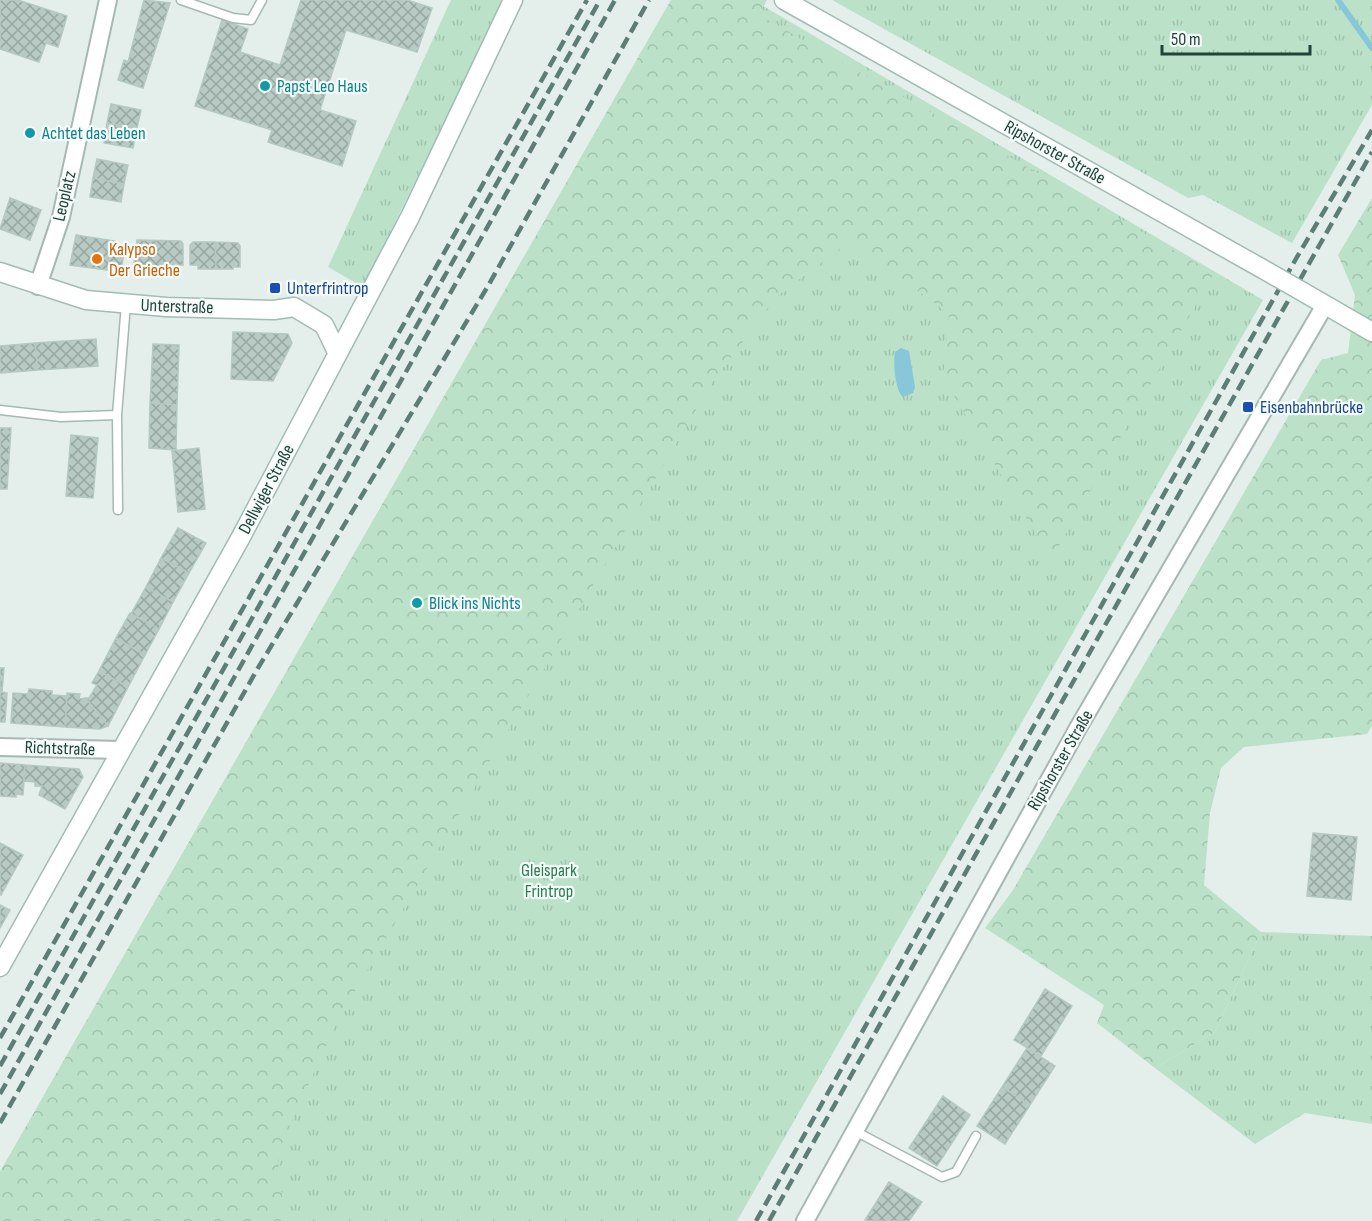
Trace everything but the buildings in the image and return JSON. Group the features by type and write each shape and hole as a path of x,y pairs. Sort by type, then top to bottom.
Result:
{"main road":[{"name":"Dellwiger Straße","path":"0,968 241,537 337,351 410,217 513,0"},
{"name":"Ripshorster Straße","path":"784,0 1372,332"},
{"name":"Unterstraße","path":"0,272 86,300 126,304 274,310 294,308 324,325 337,351"}],"street":[{"name":"Leoplatz","path":"38,286 61,217 108,0"},
{"name":"Ripshorster Straße","path":"805,1221 1078,728 1325,305"},
{"name":"Richtstraße","path":"0,747 120,750"}],"lane":[{"path":"181,0 233,18 250,20 262,0"},
{"path":"118,510 117,416 126,304"},
{"path":"0,410 61,417 117,416"},
{"path":"854,1130 942,1177 956,1172 976,1136"}],"green space":[{"path":"451,0 505,0 363,287 328,267"},
{"name":"Gleispark Frintrop","path":"671,0 753,0 1263,300 737,1221 0,1221 0,1172"},
{"path":"671,0 767,0 759,15 1214,273 1051,560 943,377 949,314 850,241 776,297 711,384 337,1022 277,1154 285,1221 0,1221 0,1172"},
{"path":"832,0 1372,0 1372,105 1292,243 1203,195 1188,198"},
{"path":"1372,198 1372,726 1367,734 1244,747 1221,768 1210,813 1204,885 1261,932 1215,1032 1155,1068 1097,1023 1104,1005 985,928 1013,890 1321,360 1348,353 1355,295 1338,255"},
{"path":"1261,932 1372,936 1372,1124 1305,1113 1255,1144 1155,1068 1215,1032"}],"water":[{"path":"901,348 909,351 915,387 913,393 903,397 896,383 895,369 895,352"}],"waterway":[{"path":"1338,0 1372,48"}],"railway":[{"path":"0,1038 587,0"},
{"path":"0,1066 600,0"},
{"path":"0,1094 615,0"},
{"path":"0,1123 258,668 488,286 649,0"},
{"path":"756,1221 1297,257 1372,130"},
{"path":"769,1221 1372,152"}],"place":[{"name":"Papst Leo Haus","path":"265,86"},
{"name":"Achtet das Leben","path":"30,133"},
{"name":"Kalypso Der Grieche","path":"97,259"},
{"name":"Unterfrintrop","path":"275,288"},
{"name":"Eisenbahnbrücke","path":"1248,407"},
{"name":"Blick ins Nichts","path":"417,603"}]}
